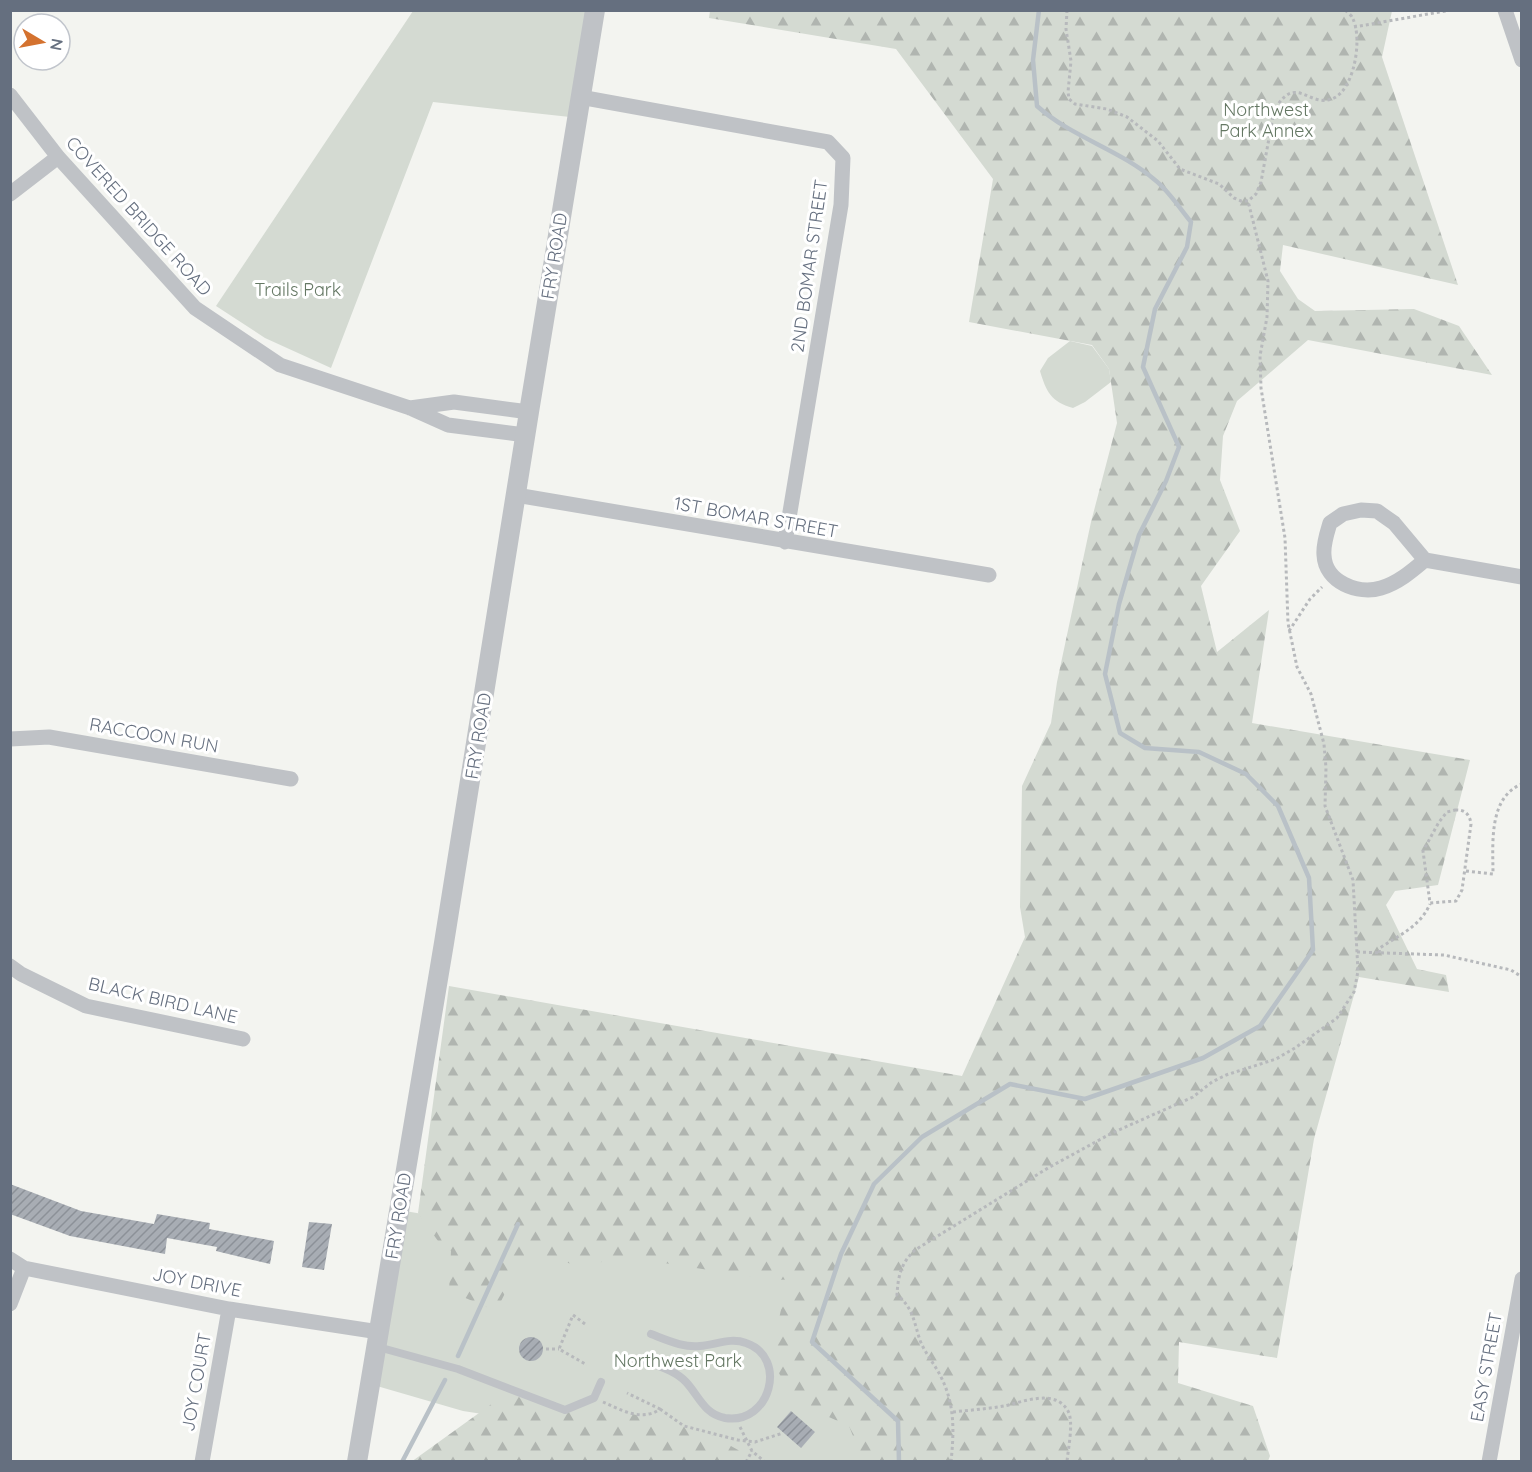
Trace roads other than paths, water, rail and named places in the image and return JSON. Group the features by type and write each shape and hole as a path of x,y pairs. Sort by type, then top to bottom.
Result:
{"street":[{"name":"FRY ROAD","path":"357,1461 595,10"},
{"path":"1505,10 1521,60"},
{"name":"COVERED BRIDGE ROAD","path":"10,95 58,157 195,308 280,365 411,408 448,425 525,435"},
{"name":"2ND BOMAR STREET","path":"580,98 828,142 843,158 841,205 785,542"},
{"path":"10,194 58,157"},
{"path":"411,408 454,402 529,412"},
{"name":"1ST BOMAR STREET","path":"516,495 989,575"},
{"path":"1425,560 1404,577 1381,588 1365,590 1346,586 1332,576 1324,558 1330,523 1343,514 1361,510 1377,511 1394,523 1425,560 1521,577"},
{"name":"RACCOON RUN","path":"10,739 49,737 291,779"},
{"name":"BLACK BIRD LANE","path":"10,966 21,974 86,1006 243,1039"},
{"name":"JOY DRIVE","path":"10,1259 24,1268 378,1339"},
{"path":"10,1304 24,1268"},
{"name":"EASY STREET","path":"1489,1461 1519,1306 1521,1279"},
{"name":"JOY COURT","path":"202,1461 230,1309"}],"lane":[{"path":"641,1359 686,1382 704,1407 713,1415 727,1418 745,1417 762,1405 770,1388 770,1368 761,1351 745,1342 728,1341 697,1347 674,1343 651,1334"},
{"path":"378,1339 565,1410 594,1398 601,1382"}],"waterway":[{"path":"899,1462 898,1421 812,1342 841,1254 874,1184 922,1137 1010,1084 1085,1099 1203,1058 1260,1026 1313,950 1309,878 1278,806 1246,774 1199,752 1145,748 1120,733 1105,674 1119,604 1139,535 1166,481 1179,447 1143,367 1155,309 1187,247 1191,222 1165,189 1141,169 1050,117 1037,106 1033,60 1039,10"},
{"path":"458,1356 518,1224"},
{"path":"402,1462 445,1380"}],"park label":[{"name":"Northwest Park Annex","path":"1266,119"},
{"name":"Trails Park","path":"298,289"},
{"name":"Northwest Park","path":"678,1360"}]}
